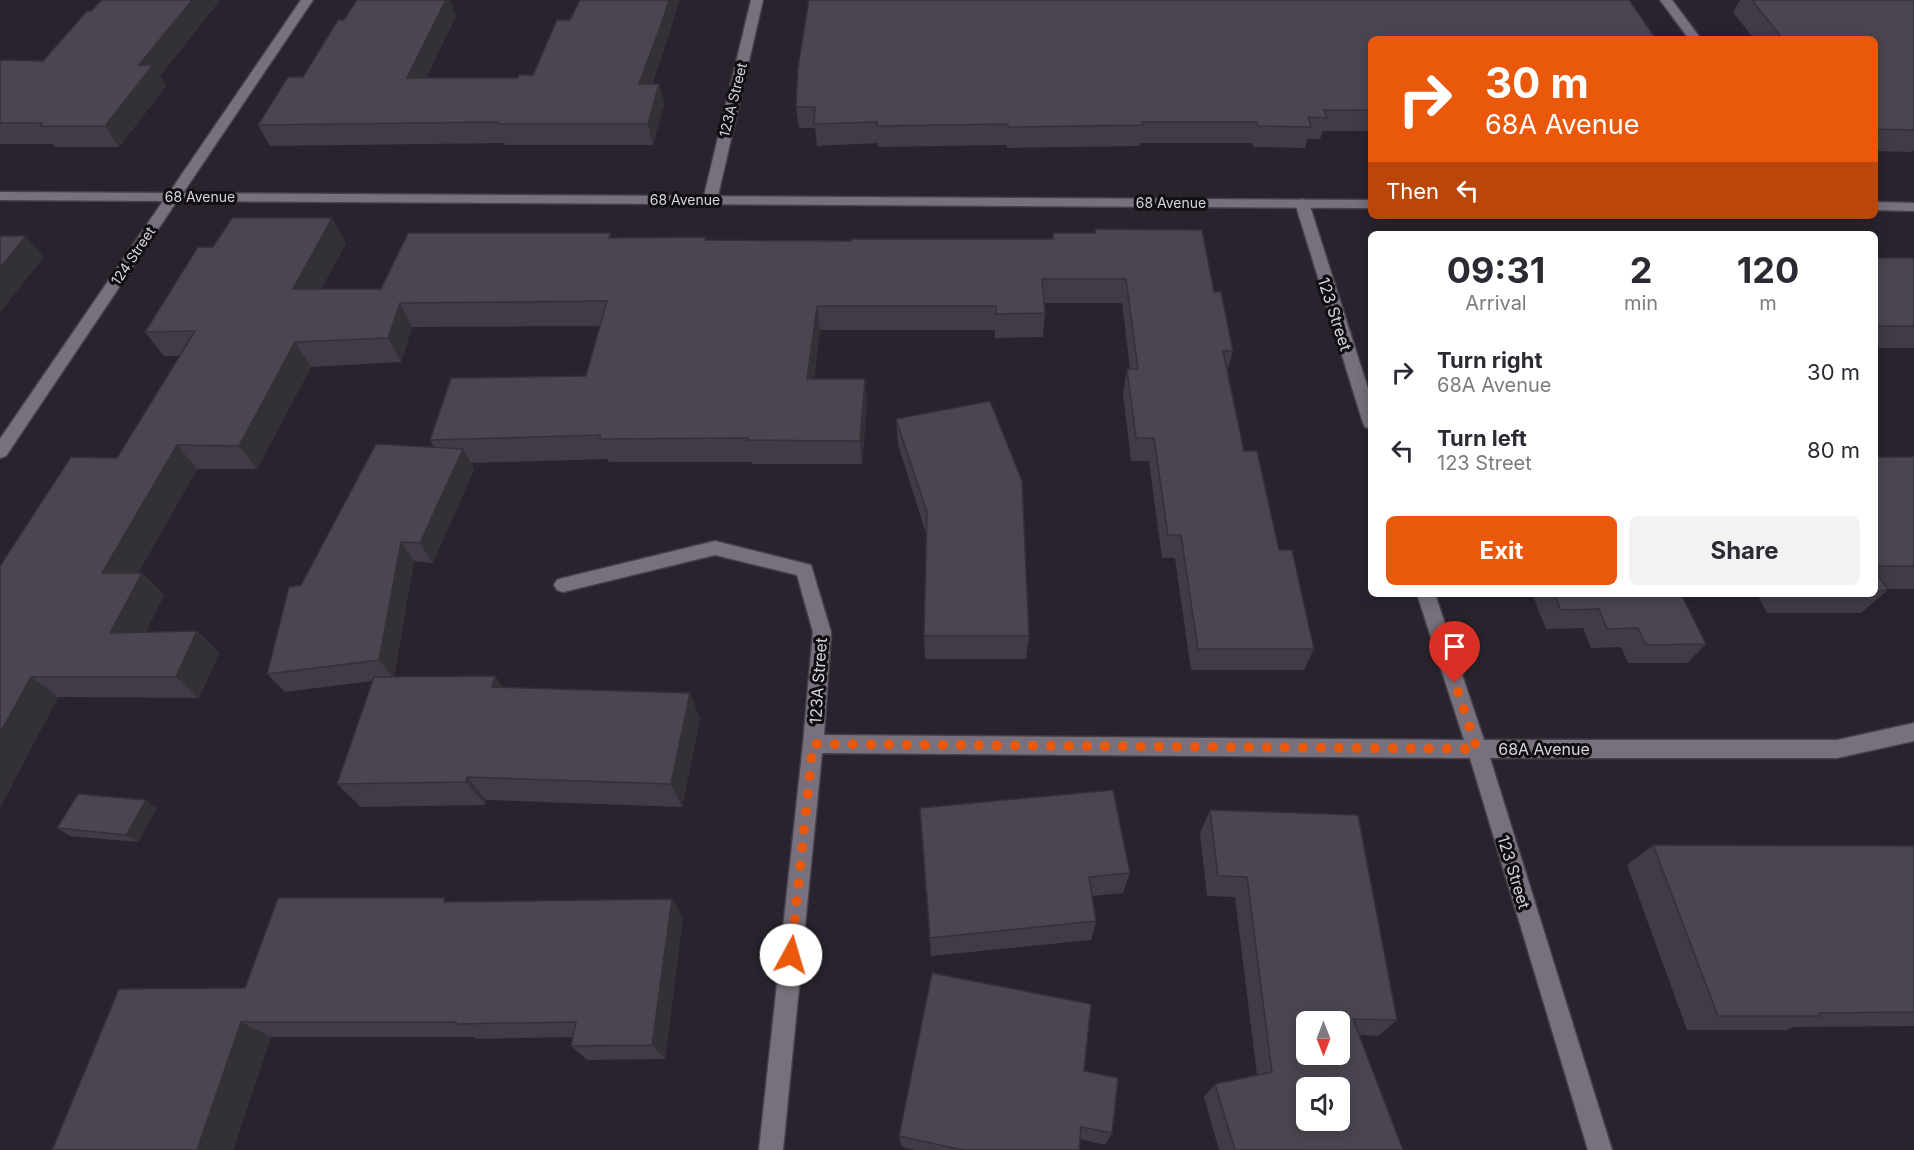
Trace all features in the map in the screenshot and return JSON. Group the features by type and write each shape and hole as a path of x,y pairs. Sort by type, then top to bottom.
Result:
{"street":[{"name":"124 Street","path":"0,452 307,0"},
{"name":"123A Street","path":"710,200 757,0"},
{"path":"1666,0 1693,36"},
{"name":"68 Avenue","path":"0,196 1368,204"},
{"name":"123 Street","path":"1302,203 1315,252 1368,414"},
{"path":"1878,206 1914,207"},
{"name":"123A Street","path":"563,585 715,548 805,570 822,632 813,744 771,1150"},
{"name":"123 Street","path":"1427,597 1477,749 1600,1150"},
{"name":"68A Avenue","path":"813,744 1477,749 1837,748 1914,732"}],"building":[{"path":"102,0 192,0 139,65 153,65 105,126 40,126 42,123 0,123 0,60 43,61 87,11 91,11"},
{"path":"357,0 446,0 407,78 518,78 519,75 533,75 557,20 570,20 580,0 669,0 639,84 659,84 648,124 498,124 498,122 258,125 288,77 303,77 338,20 344,20"},
{"path":"809,0 1629,0 1654,36 1368,36 1368,110 1324,110 1327,118 1308,117 1311,127 1258,126 1257,122 1142,122 1143,125 1008,127 1008,124 877,126 877,122 814,124 815,107 796,107 798,67"},
{"path":"1752,0 1914,0 1914,130 1878,129 1878,36 1781,36"},
{"path":"232,218 332,218 293,289 381,289 408,233 610,233 609,238 706,237 705,240 851,241 851,239 1053,239 1053,233 1096,233 1095,229 1202,230 1214,292 1221,292 1233,351 1223,351 1244,451 1257,451 1279,550 1292,550 1314,649 1198,649 1181,535 1168,535 1154,438 1136,438 1127,369 1138,369 1126,279 1042,279 1045,313 996,314 996,306 817,306 807,379 865,379 860,441 747,440 748,438 600,439 600,435 430,440 451,378 586,376 607,301 400,303 388,338 295,342 239,446 177,445 102,573 142,573 110,633 197,631 176,677 31,677 0,733 0,566 71,457 117,458 195,331 145,332 198,247 213,247"},
{"path":"0,236 26,236 0,268"},
{"path":"1878,258 1914,258 1914,326 1878,326"},
{"path":"990,401 1022,481 1029,636 924,636 927,512 896,419"},
{"path":"376,444 463,449 420,543 401,542 379,660 267,674 289,587 301,585"},
{"path":"1878,457 1914,457 1914,566 1878,566"},
{"path":"1878,575 1888,590 1878,591"},
{"path":"1555,597 1682,597 1706,644 1646,645 1638,628 1607,629 1599,609 1561,610"},
{"path":"495,676 492,687 690,693 671,784 467,777 466,782 337,784 374,677"},
{"path":"1113,790 1130,873 1089,877 1096,921 930,938 920,808"},
{"path":"78,794 146,800 126,835 57,828"},
{"path":"1210,810 1358,815 1397,1020 1353,1019 1403,1150 1235,1150 1215,1084 1272,1072 1247,877 1218,876"},
{"path":"1653,845 1914,846 1914,1012 1819,1013 1820,1016 1718,1016"},
{"path":"278,898 445,898 444,902 672,899 652,1045 571,1046 576,1022 456,1024 456,1022 241,1022 197,1150 52,1150 119,989 245,988"},
{"path":"932,973 1091,1004 1084,1071 1118,1078 1112,1133 1081,1127 1079,1150 963,1150 899,1136"}],"route":[{"path":"791,955 813,744 1477,749 1455,683"}]}
